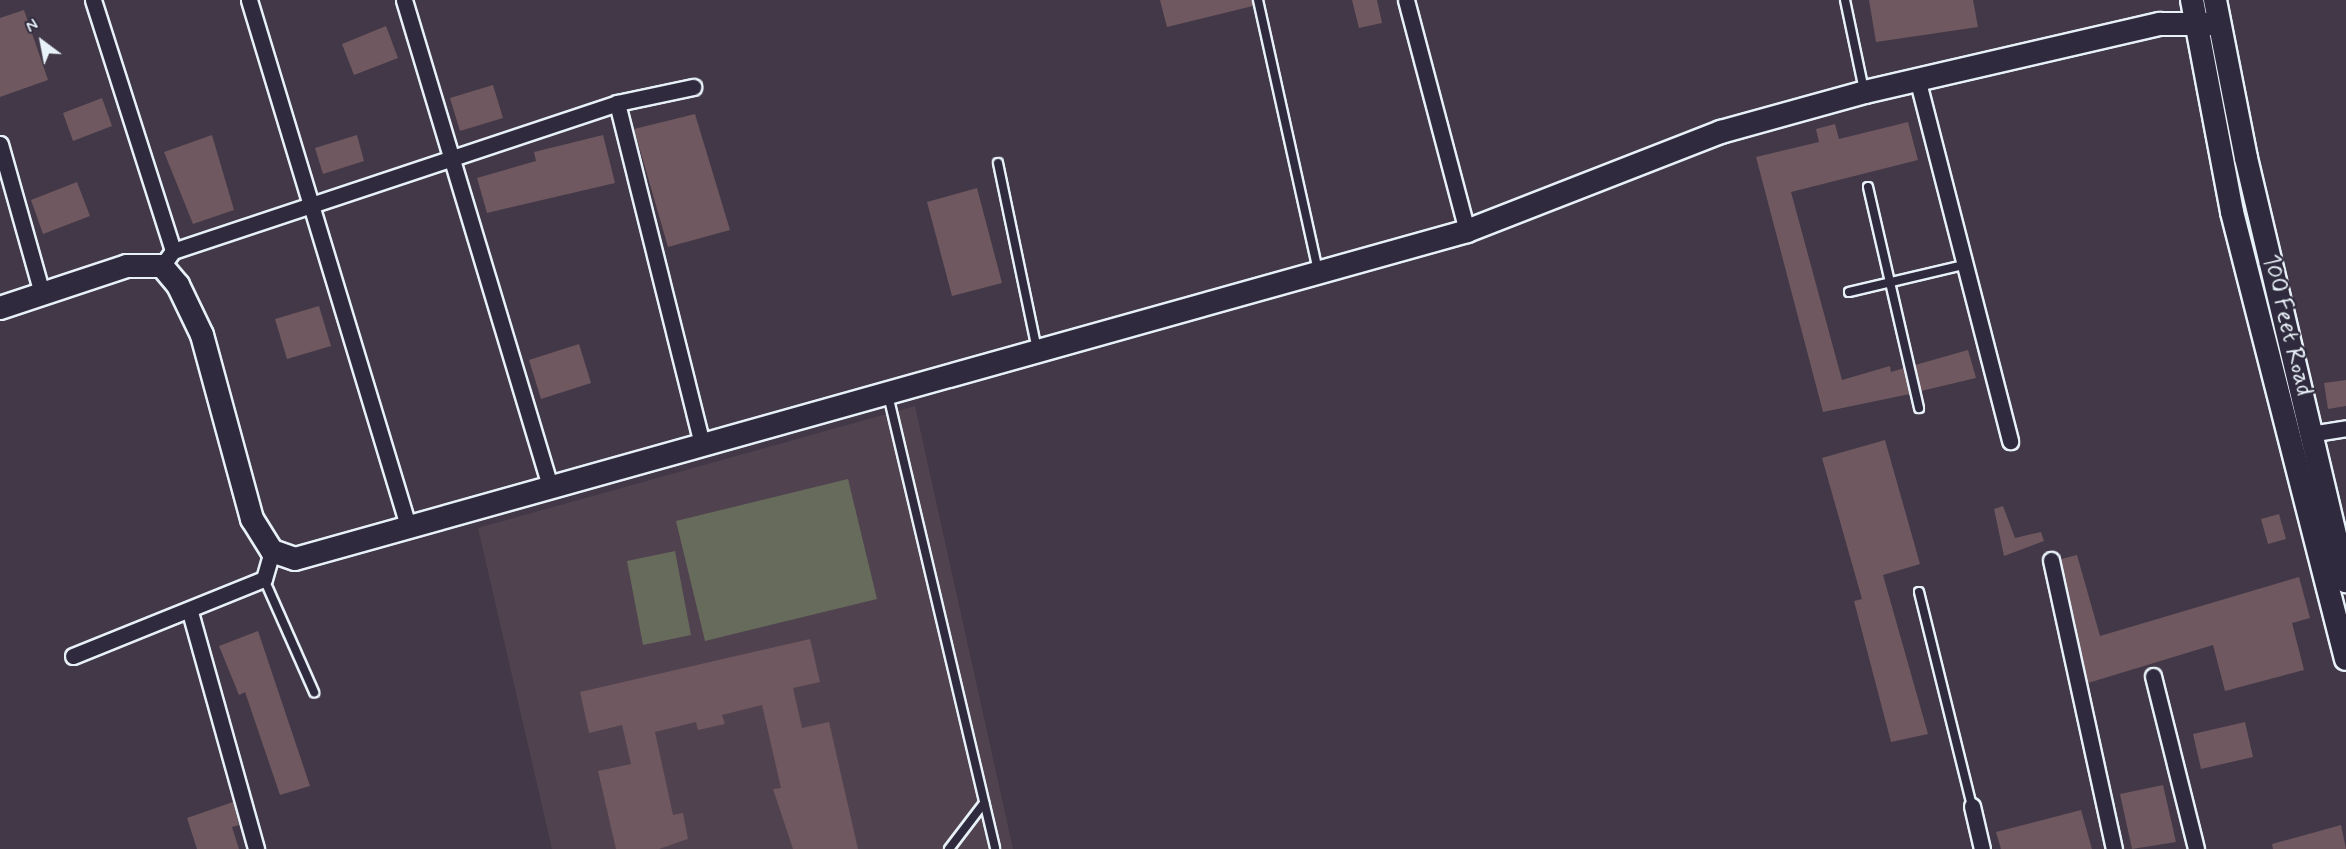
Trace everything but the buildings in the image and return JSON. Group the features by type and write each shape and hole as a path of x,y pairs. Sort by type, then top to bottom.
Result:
{"street":[{"path":"93,0 167,259 202,335 252,519 272,550 295,559 409,529 550,486 887,392 1038,353 1467,231 1721,132 1865,92 1918,82 2160,24 2207,24"},
{"path":"249,0 309,207 409,529"},
{"path":"404,0 450,160 550,486"},
{"path":"1406,0 1467,231"},
{"name":"100 Feet Road","path":"2192,0 2207,24 2346,581"},
{"name":"100 Feet Road","path":"2215,0 2207,24 2245,270 2346,659"},
{"path":"1918,82 1963,265 2010,441"},
{"path":"0,308 127,266 167,259 309,207 617,103 693,87"},
{"path":"617,103 702,444"},
{"path":"0,144 42,293"},
{"path":"2310,434 2346,428"},
{"path":"73,656 190,612 264,579 272,550"},
{"path":"2051,560 2114,849"},
{"path":"190,612 256,849"},
{"path":"2153,676 2196,849"},
{"path":"1972,806 1982,849"}],"lane":[{"path":"1258,0 1318,274"},
{"path":"1845,0 1865,92"},
{"path":"998,163 1038,353"},
{"path":"1868,188 1919,408"},
{"path":"1849,292 1963,265"},
{"path":"887,392 995,849"},
{"path":"264,579 314,692"},
{"path":"1919,592 1972,806"},
{"path":"949,849 984,803"}],"shaded area":[{"path":"915,406 1013,849 552,849 478,528"}],"green space":[{"path":"848,479 877,599 705,641 676,521"},
{"path":"675,551 691,635 643,645 627,561"}]}
